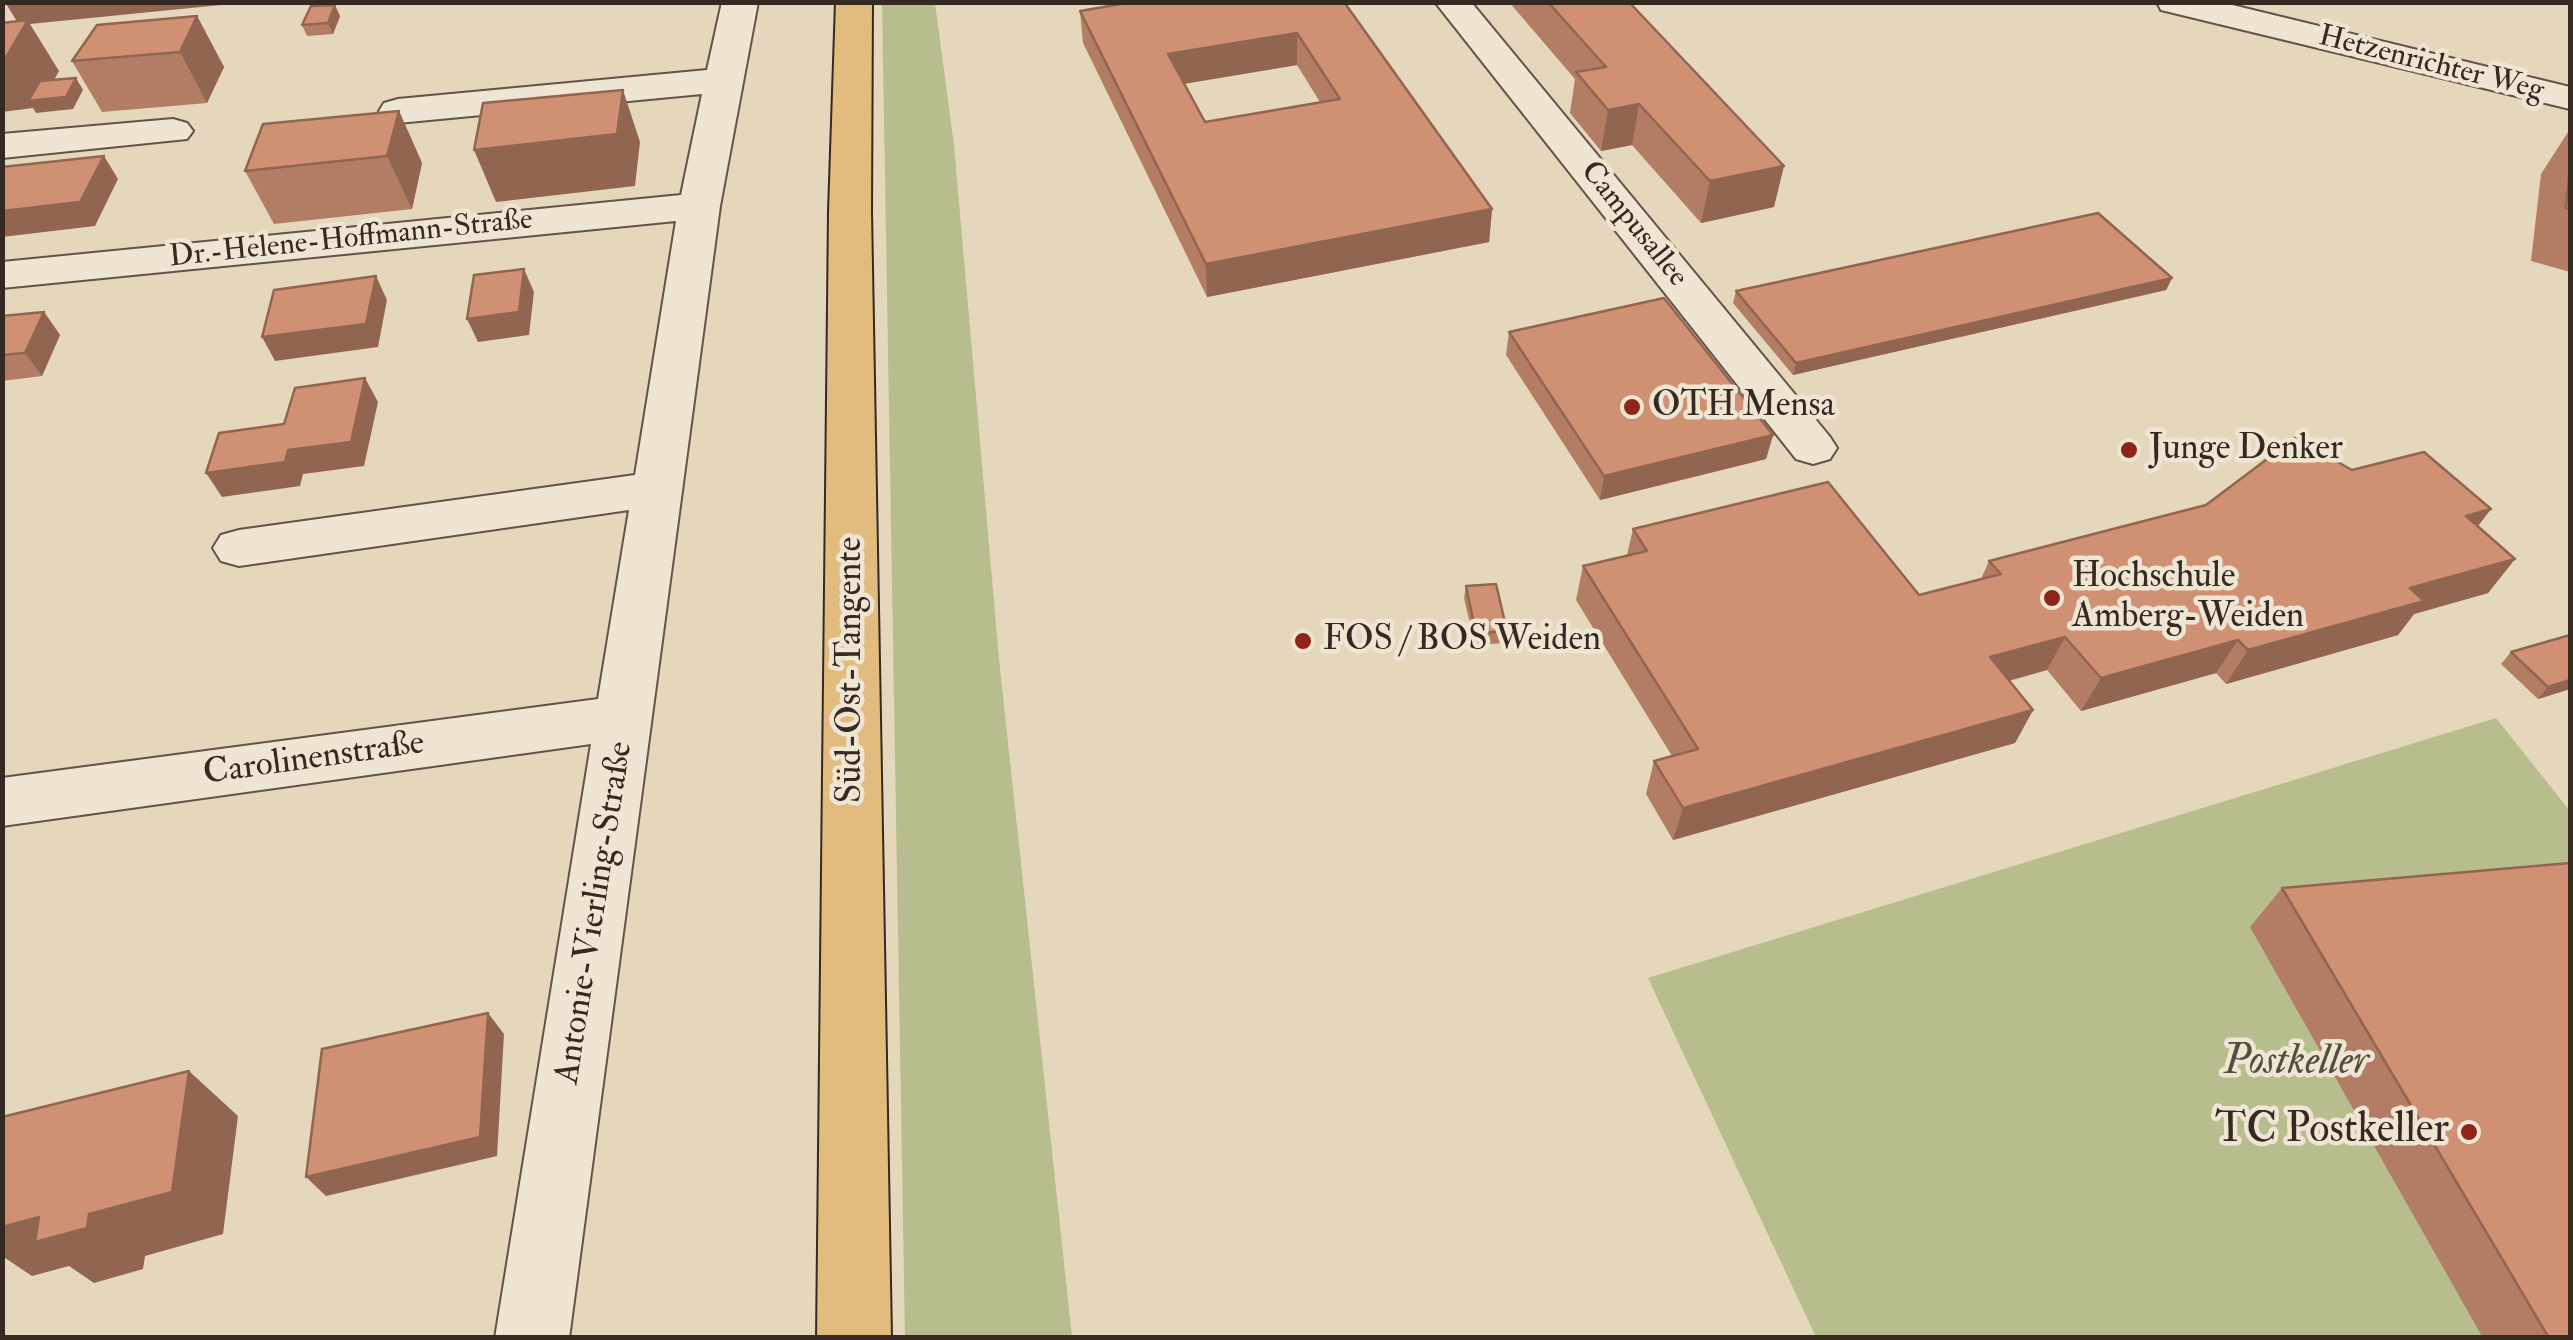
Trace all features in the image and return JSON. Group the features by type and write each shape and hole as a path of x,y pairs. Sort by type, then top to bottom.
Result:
{"main road":[{"name":"Süd-Ost-Tangente","path":"854,2 850,211 854,1338"}],"street":[{"name":"Antonie-Vierling-Straße","path":"532,1338 700,206 740,2"},
{"name":"Campusallee","path":"1452,2 1813,448"},
{"name":"Hetzenrichter Weg","path":"2174,2 2570,98"},
{"path":"398,111 726,80"},
{"path":"2,146 173,131"},
{"name":"Dr.-Helene-Hoffmann-Straße","path":"2,274 700,206"},
{"path":"239,548 656,489"},
{"name":"Carolinenstraße","path":"2,802 626,717"}],"green space":[{"path":"882,3 935,3 954,145 999,659 1072,1337 905,1337"},
{"name":"Postkeller","path":"2496,718 2570,811 2570,1337 1816,1337 1648,978"}],"building":[{"path":"1133,2 1344,2 1492,209 1206,264 1080,11","holes":["1297,33 1340,99 1205,122 1168,54"]},
{"path":"1548,2 1629,2 1784,166 1710,181 1639,104 1608,110 1576,72 1606,67"},
{"path":"335,5 328,23 302,25 311,6"},
{"path":"197,16 180,52 72,61 97,25"},
{"path":"28,20 7,56 2,57 2,23"},
{"path":"76,78 66,97 28,101 40,81"},
{"path":"623,90 617,134 474,150 483,103"},
{"path":"399,111 387,156 245,171 263,124"},
{"path":"104,156 80,202 2,211 2,167"},
{"path":"2570,167 2570,210 2566,208"},
{"path":"2098,213 2172,278 1796,363 1736,291"},
{"path":"524,269 519,312 467,319 474,275"},
{"path":"376,276 366,324 262,337 274,290"},
{"name":"OTH Mensa","path":"1664,298 1773,435 1604,476 1509,332"},
{"path":"44,312 25,353 2,355 2,316"},
{"path":"365,378 351,442 288,450 285,462 206,473 219,433 284,424 295,388"},
{"path":"2295,438 2352,470 2424,452 2491,509 2466,516 2515,559 2410,588 2424,601 2248,650 2238,640 2101,678 2065,637 1990,657 2033,710 1683,808 1654,761 1698,749 1583,566 1647,551 1633,529 1828,482 1919,595 2001,574 1989,561 2206,505"},
{"path":"1496,584 1507,631 1476,633 1466,586"},
{"path":"2570,635 2570,680 2548,687 2511,652"},
{"name":"TC Postkeller","path":"2570,863 2570,1338 2549,1338 2282,888"},
{"path":"488,1013 480,1137 306,1177 322,1049"},
{"path":"189,1071 172,1192 89,1214 87,1228 35,1242 39,1217 2,1227 2,1117"}],"place":[{"name":"OTH Mensa","path":"1632,407"},
{"name":"Junge Denker","path":"2129,450"},
{"name":"Hochschule Amberg-Weiden","path":"2052,598"},
{"name":"FOS / BOS Weiden","path":"1303,641"},
{"name":"TC Postkeller","path":"2469,1132"}]}
